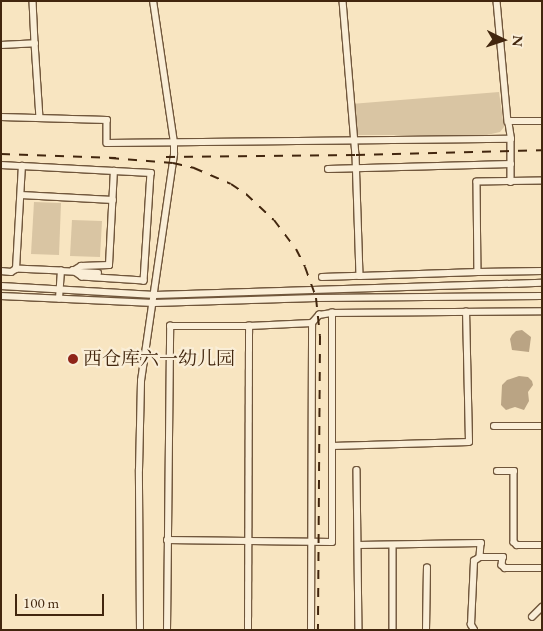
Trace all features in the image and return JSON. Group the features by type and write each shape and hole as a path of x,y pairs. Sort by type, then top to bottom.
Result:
{"street":[{"path":"33,1 40,118"},
{"path":"140,630 139,424 141,381 154,303 174,143 152,1"},
{"path":"343,1 356,168 360,276"},
{"path":"497,1 511,139 511,182"},
{"path":"1,45 35,43"},
{"path":"1,117 107,120 107,143 511,139"},
{"path":"508,121 542,121"},
{"path":"328,169 511,164"},
{"path":"1,165 151,173 144,281 82,277 73,271"},
{"path":"16,269 22,166"},
{"path":"73,271 81,266 109,265 114,171"},
{"path":"478,272 477,182 542,181"},
{"path":"21,195 113,200"},
{"path":"1,271 11,272 16,269 98,272"},
{"path":"59,299 61,271"},
{"path":"322,277 542,271"},
{"path":"1,286 155,295 542,283"},
{"path":"1,296 154,303 316,298 542,296"},
{"path":"311,630 312,323 319,315 332,314 542,311"},
{"path":"332,446 469,442 466,312"},
{"path":"168,540 332,542 332,314"},
{"path":"166,630 170,326 249,326 312,323"},
{"path":"248,630 249,326"},
{"path":"494,426 542,426"},
{"path":"357,470 359,630"},
{"path":"497,471 514,471 514,542 517,545 542,545"},
{"path":"358,545 481,543 480,557 473,565 471,625 474,630"},
{"path":"393,545 393,630"},
{"path":"480,557 503,557 502,565 505,568 542,568"},
{"path":"426,630 428,568"},
{"path":"532,617 542,608"}],"shaded area":[{"path":"499,92 504,127 500,132 487,135 355,135 351,104"},
{"path":"34,202 61,203 59,255 31,254"},
{"path":"72,220 102,221 100,257 70,256"},
{"path":"522,330 531,337 529,352 512,350 510,339 512,335 516,331"},
{"path":"519,376 528,377 532,381 533,385 528,392 529,401 524,410 515,407 506,410 501,405 502,385 507,380"}],"railway":[{"path":"166,157 356,155 542,150"},
{"path":"1,154 116,158"},
{"path":"110,158 173,163 194,168 231,184 246,194 274,220 296,249 305,267 316,298 320,336 318,630"}],"place":[{"name":"西仓库六一幼儿园","path":"73,359"}]}
